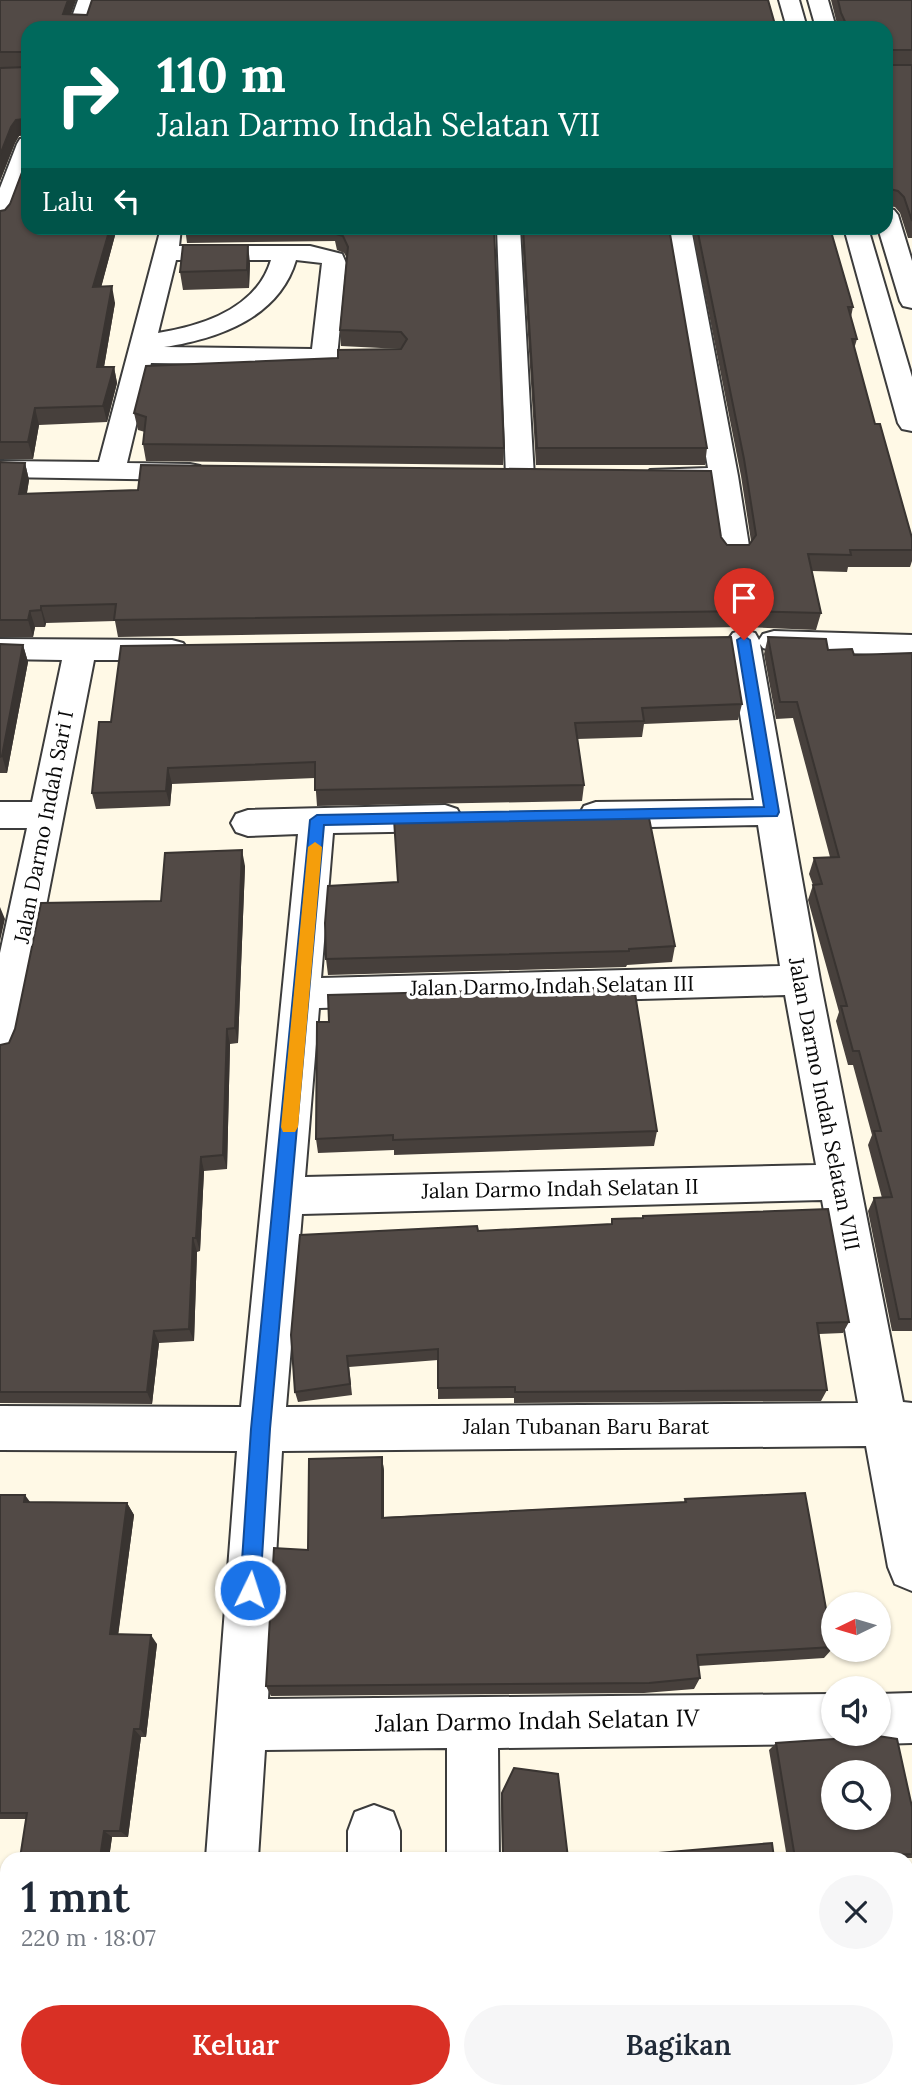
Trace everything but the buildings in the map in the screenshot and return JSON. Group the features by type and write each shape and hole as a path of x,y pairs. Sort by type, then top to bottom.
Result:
{"street":[{"path":"80,21 88,0"},
{"path":"789,0 795,21"},
{"path":"818,0 824,21"},
{"path":"0,219 21,174"},
{"path":"508,235 520,477"},
{"path":"680,235 735,552"},
{"path":"858,235 912,423"},
{"path":"892,235 912,301"},
{"path":"111,471 168,240 286,253 319,253 332,259 334,263 324,357"},
{"path":"142,349 238,315 265,297 284,269 286,253"},
{"path":"142,349 351,357"},
{"path":"0,469 220,473"},
{"path":"629,477 724,476"},
{"name":"Jalan Darmo Indah Selatan VIII","path":"912,645 730,640 772,812 838,1182 899,1424 912,1567"},
{"path":"0,649 195,650"},
{"name":"Jalan Darmo Indah Sari I","path":"0,1044 80,650"},
{"path":"565,816 772,812"},
{"path":"0,815 47,815"},
{"path":"248,823 482,817"},
{"path":"232,1852 261,1429 317,820"},
{"name":"Jalan Darmo Indah Selatan III","path":"303,993 801,980"},
{"name":"Jalan Darmo Indah Selatan II","path":"282,1196 838,1182"},
{"name":"Jalan Tubanan Baru Barat","path":"0,1428 261,1429 899,1424"},
{"path":"891,1719 912,1718"},
{"name":"Jalan Darmo Indah Selatan IV","path":"240,1724 821,1719"},
{"path":"472,1721 473,1852"}],"slow traffic":[{"path":"289,1127 315,847"}],"route":[{"path":"250,1590 261,1429 317,820 772,812 744,640"}]}
